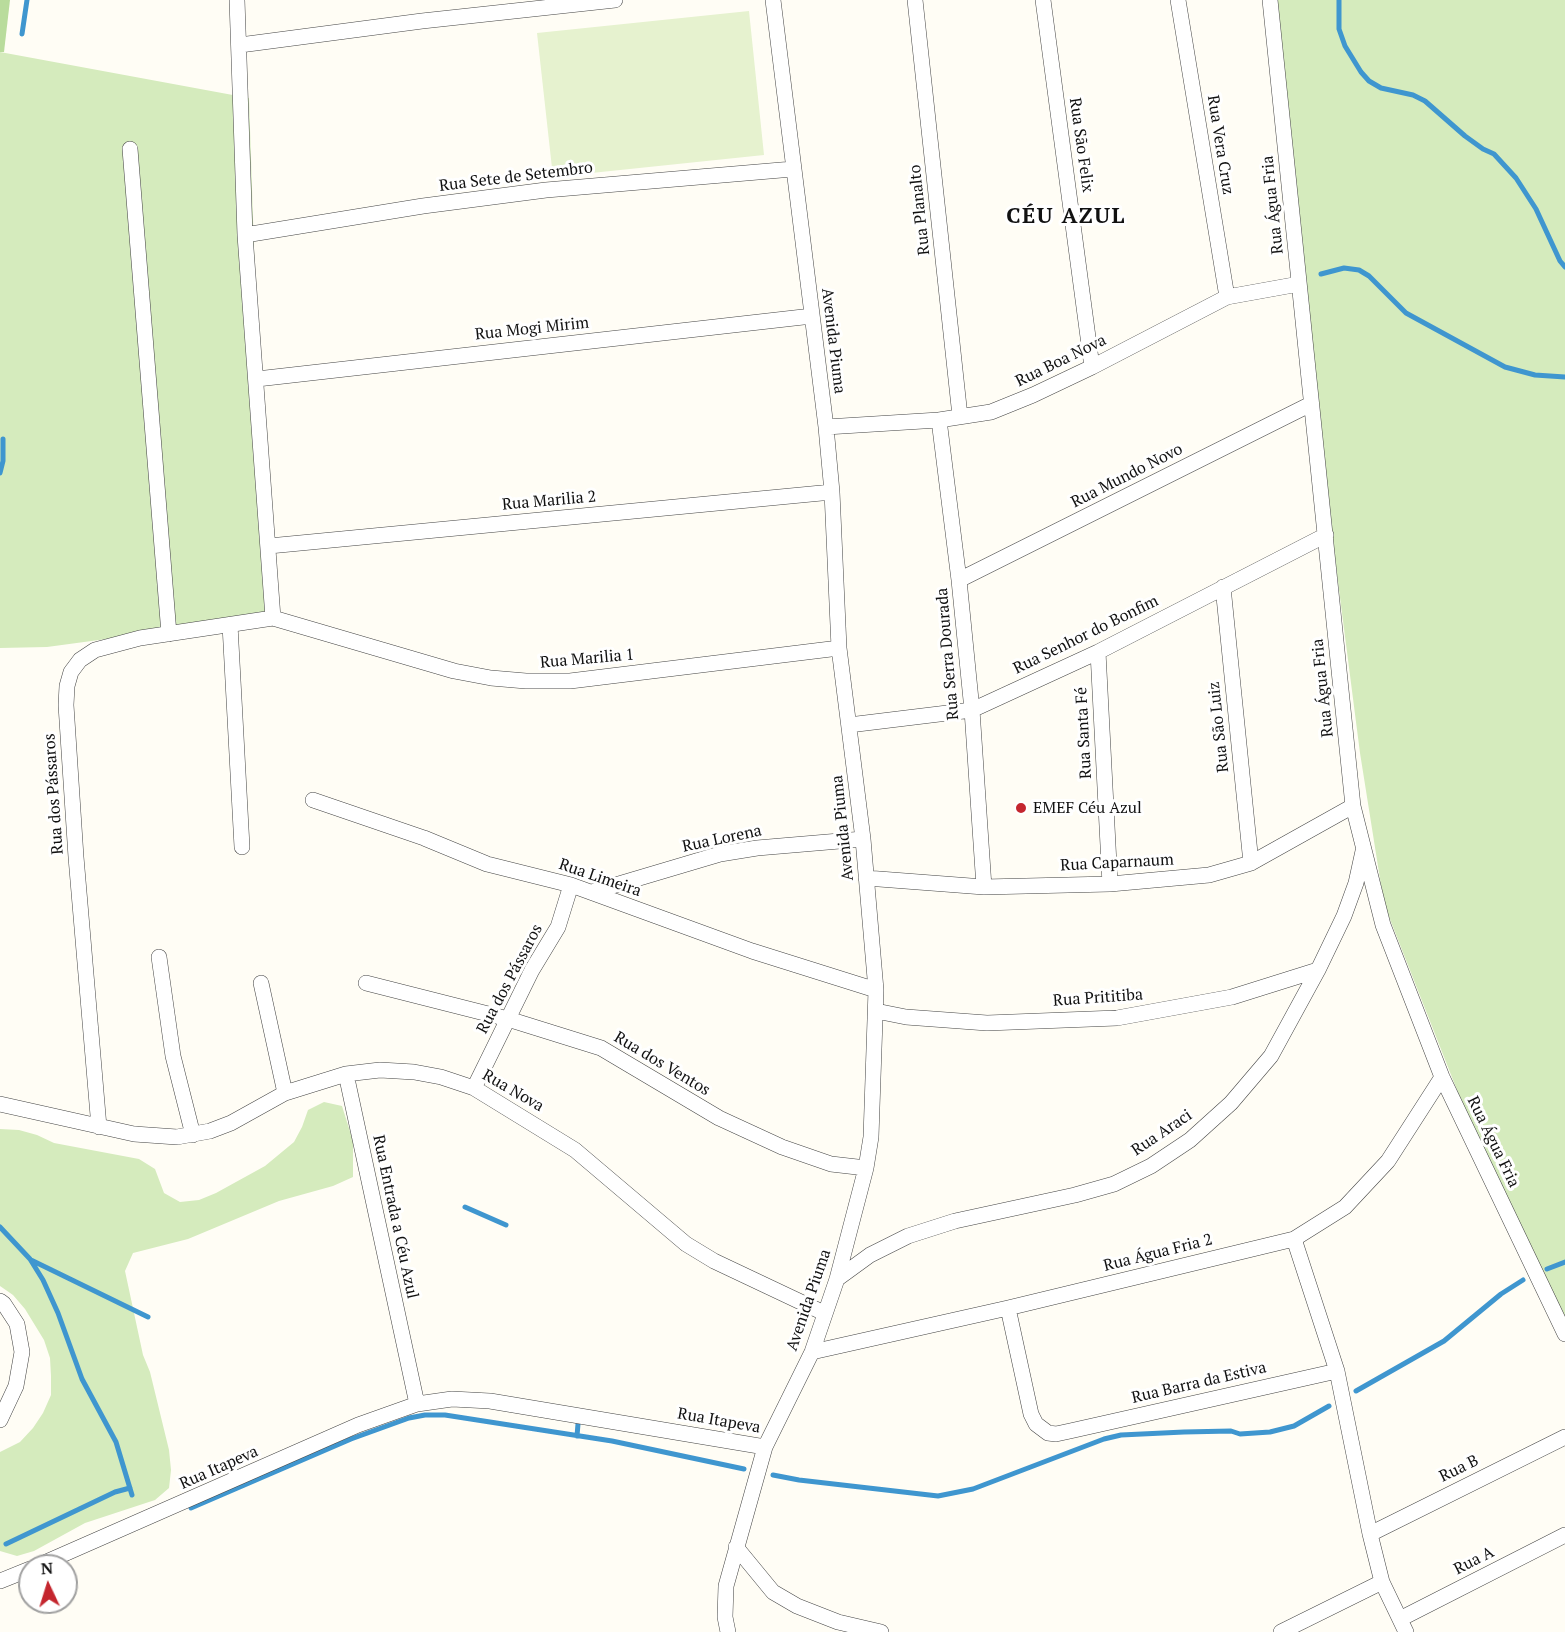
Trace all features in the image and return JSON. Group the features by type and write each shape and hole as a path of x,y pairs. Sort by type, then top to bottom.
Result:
{"street":[{"path":"237,0 245,235 273,618"},
{"path":"240,45 615,0"},
{"name":"Avenida Piuma","path":"728,1632 725,1617 726,1586 765,1447 812,1352 837,1279 866,1167 871,1137 876,1011 867,878 839,648 832,492 826,427 773,0"},
{"name":"Rua Planalto","path":"915,0 960,416"},
{"name":"Rua São Felix","path":"1044,0 1092,367"},
{"name":"Rua Vera Cruz","path":"1178,0 1227,297"},
{"name":"Rua Água Fria","path":"1270,0 1353,806 1383,925 1442,1077 1565,1334"},
{"path":"130,149 170,634"},
{"name":"Rua Sete de Setembro","path":"245,235 423,206 546,190 793,169"},
{"name":"Rua Boa Nova","path":"826,427 939,420 991,412 1092,367 1227,297 1299,284"},
{"name":"Rua Mogi Mirim","path":"257,379 812,316"},
{"name":"Rua Mundo Novo","path":"959,580 1311,404"},
{"name":"Rua Serra Dourada","path":"939,420 972,710 984,887"},
{"name":"Rua Marilia 2","path":"269,546 832,492"},
{"name":"Rua Senhor do Bonfim","path":"849,725 972,710 1098,652 1326,535"},
{"name":"Rua São Luiz","path":"1223,587 1251,863"},
{"name":"Rua dos Pássaros","path":"99,1127 75,845 66,705 67,686 71,672 80,660 95,650 129,640 273,618"},
{"name":"Rua Marilia 1","path":"273,618 454,671 491,678 526,681 570,681 839,648"},
{"path":"230,625 242,847"},
{"name":"Rua Santa Fé","path":"1098,652 1110,884"},
{"name":"Rua Limeira","path":"313,800 424,837 487,864 571,885 752,951 876,990"},
{"name":"Rua Caparnaum","path":"867,878 984,887 1110,884 1209,875 1251,863 1353,806"},
{"name":"Rua Lorena","path":"592,892 720,854 757,848 863,839"},
{"name":"Rua Araci","path":"837,1279 870,1255 908,1236 955,1221 1075,1195 1114,1184 1151,1166 1190,1140 1231,1103 1271,1056 1318,970 1344,916 1356,882 1364,848"},
{"name":"Rua dos Pássaros","path":"474,1088 532,970 558,927 571,885"},
{"path":"159,957 173,1056 193,1135"},
{"name":"Rua Prititiba","path":"876,1011 906,1017 987,1023 1117,1018 1232,997 1318,970"},
{"path":"261,983 285,1094"},
{"name":"Rua dos Ventos","path":"366,983 508,1019 601,1048 719,1118 782,1148 831,1164 866,1167"},
{"name":"Rua Nova","path":"0,1104 134,1134 177,1137 193,1135 231,1123 285,1094 346,1074 380,1070 414,1072 441,1077 474,1088 575,1150 686,1244 714,1261 825,1313"},
{"name":"Rua Entrada a Céu Azul","path":"346,1074 417,1404"},
{"name":"Rua Água Fria 2","path":"812,1352 1008,1308 1294,1239 1345,1207 1389,1161 1442,1077"},
{"path":"1294,1239 1337,1371 1382,1582 1403,1626"},
{"path":"0,1302 4,1304 17,1324 22,1352 16,1386 0,1420"},
{"name":"Rua Barra da Estiva","path":"1008,1308 1031,1414 1036,1424 1048,1433 1070,1431 1337,1371"},
{"name":"Rua Itapeva","path":"64,1554 358,1425 417,1404 452,1399 490,1401 765,1447"},
{"name":"Rua B","path":"1370,1534 1565,1437"},
{"name":"Rua A","path":"1403,1626 1565,1535"},
{"path":"736,1547 773,1592 797,1606 838,1622 881,1632"},
{"path":"0,1581 18,1574"},
{"path":"1281,1632 1382,1582"}],"green space":[{"path":"0,0 10,0 4,52 0,52"},
{"path":"1272,0 1565,0 1565,1336 1497,1192 1384,904 1360,753 1320,442"},
{"path":"749,11 764,155 553,177 537,33"},
{"path":"0,52 249,98 258,371 277,616 47,647 0,648"},
{"path":"324,1102 342,1106 353,1141 353,1177 333,1186 279,1201 188,1239 133,1253 125,1271 143,1355 150,1372 169,1450 171,1470 169,1488 155,1500 85,1523 34,1551 17,1556 0,1551 0,1452 20,1442 33,1428 51,1395 51,1376 50,1358 44,1340 25,1309 13,1295 0,1286 0,1129 19,1130 54,1143 139,1159 155,1169 164,1193 180,1202 199,1200 216,1193 265,1166 294,1142 308,1110"}],"waterway":[{"path":"22,34 27,0"},
{"path":"1339,0 1339,29 1345,46 1361,72 1369,81 1381,88 1413,95 1425,101 1465,136 1494,154 1516,178 1536,209 1565,267"},
{"path":"1321,274 1344,268 1359,270 1369,276 1406,313 1505,367 1535,375 1565,377"},
{"path":"0,473 3,461 3,439"},
{"path":"465,1207 506,1225"},
{"path":"0,1227 30,1259 43,1280 58,1313 82,1379 116,1442 132,1495"},
{"path":"31,1260 148,1317"},
{"path":"1547,1269 1565,1262"},
{"path":"1356,1391 1444,1341 1501,1294 1523,1280"},
{"path":"773,1475 938,1496 973,1489 1104,1439 1121,1435 1270,1432 1294,1426 1329,1406"},
{"path":"191,1508 351,1439 409,1418 425,1415 445,1415 612,1441 744,1469"},
{"path":"577,1436 578,1424"},
{"path":"6,1544 115,1492 130,1488"}],"place":[{"name":"EMEF Céu Azul","path":"1021,808"}],"district":[{"name":"CÉU AZUL","path":"1066,217"}]}
